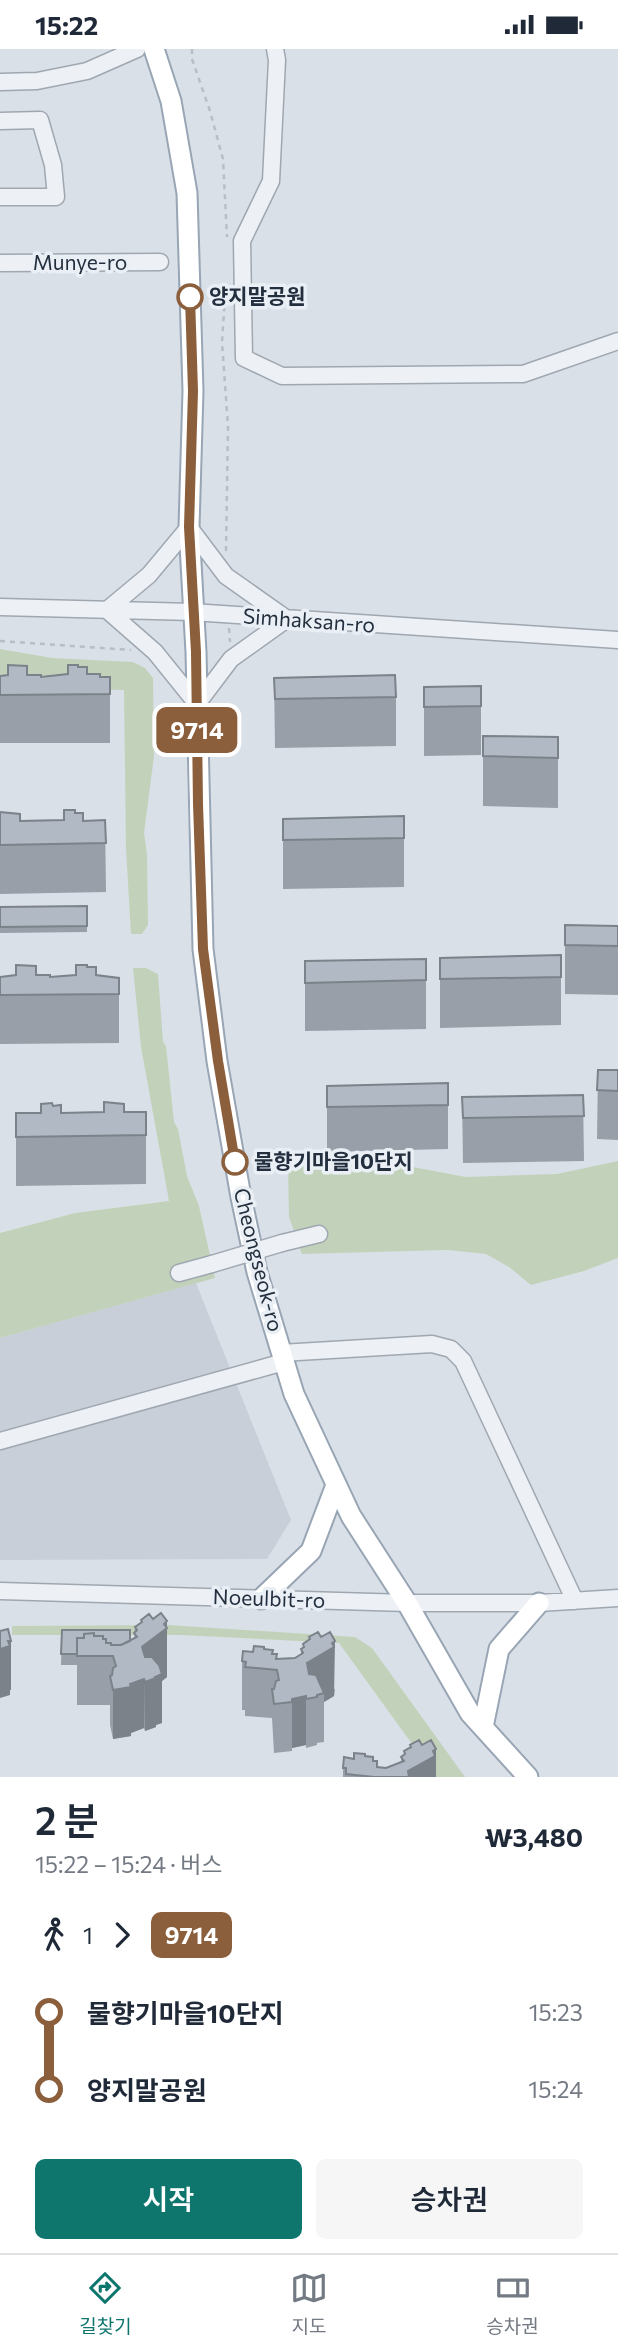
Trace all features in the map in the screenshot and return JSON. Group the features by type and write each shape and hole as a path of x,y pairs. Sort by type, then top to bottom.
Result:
{"main road":[{"name":"Cheongseok-ro","path":"154,49 171,101 187,193 193,391 189,527 197,704 203,949 241,1197 257,1272 294,1394 351,1516 407,1603 470,1713 528,1777"},
{"path":"261,1599 311,1551 336,1485"},
{"path":"483,1727 499,1649 539,1603"}],"street":[{"path":"0,82 37,81 87,71 137,49"},
{"path":"275,49 277,61 271,181 242,241 244,358 282,376 523,374 618,341"},
{"path":"0,121 40,120 53,165 56,197 0,197"},
{"name":"Munye-ro","path":"0,263 160,263"},
{"path":"189,527 226,576 287,619 231,659 197,704 155,652 107,610 149,575 189,527"},
{"name":"Simhaksan-ro","path":"0,607 192,612 618,640"},
{"path":"179,1273 319,1234"},
{"path":"0,1441 283,1358 432,1344 451,1349 463,1360 575,1601"},
{"name":"Noeulbit-ro","path":"0,1591 407,1603 539,1603 618,1598"}],"path":[{"path":"192,49 192,59 223,159 227,237"},
{"path":"226,576 228,427 222,342 227,276"},
{"path":"0,641 130,650"}],"shaded area":[{"path":"196,1283 291,1520 267,1559 0,1560 0,1338"}],"green space":[{"path":"0,649 52,658 133,662 145,668 153,678 154,756 144,833 148,925 142,934 131,934 126,849 124,690 0,688"},
{"path":"133,968 146,968 158,974 163,1042 166,1046 174,1122 178,1129 187,1176 199,1206 215,1278 0,1338 0,1233 75,1213 169,1201 141,1047"},
{"path":"618,1161 618,1258 584,1271 531,1285 509,1267 486,1254 447,1250 302,1254 289,1217 288,1165 397,1164 466,1177 557,1174"},
{"path":"168,1625 355,1637 372,1648 465,1777 436,1777 339,1643 181,1635 12,1635 12,1626"}],"building":[{"path":"8,665 27,666 27,675 41,677 68,674 68,665 87,667 87,674 110,677 110,694 0,695 0,676 8,675"},
{"path":"395,675 396,697 275,699 274,678"},
{"path":"481,686 481,706 424,707 424,687"},
{"path":"483,736 558,737 558,758 483,756"},
{"path":"64,810 83,813 83,821 105,820 106,843 0,845 0,812 20,814 20,821 64,820"},
{"path":"404,816 404,838 283,840 283,819"},
{"path":"87,906 87,926 0,927 0,907"},
{"path":"565,925 618,926 618,946 565,945"},
{"path":"561,955 561,977 440,979 440,958"},
{"path":"426,959 426,980 305,983 305,961"},
{"path":"16,965 36,966 36,975 50,977 76,975 76,965 96,967 96,975 119,978 119,994 0,995 0,977 16,975"},
{"path":"598,1070 618,1070 618,1091 597,1090"},
{"path":"448,1083 448,1105 327,1107 327,1086"},
{"path":"583,1095 584,1116 463,1118 462,1097"},
{"path":"104,1102 124,1104 124,1112 146,1112 146,1135 16,1137 16,1113 41,1113 41,1104 52,1103 53,1106 61,1105 61,1113 104,1112"},
{"path":"161,1613 167,1621 164,1624 167,1628 142,1647 145,1657 152,1657 159,1665 162,1674 156,1678 145,1682 144,1679 130,1684 131,1687 113,1690 110,1676 116,1666 113,1656 77,1656 77,1638 84,1638 84,1634 94,1633 94,1636 103,1636 106,1643 121,1645 137,1637 134,1633 137,1630 135,1627 141,1620 149,1614 153,1619"},
{"path":"8,1629 10,1646 0,1649 0,1631"},
{"path":"62,1630 130,1630 130,1641 111,1645 106,1643 103,1636 84,1634 84,1638 77,1638 77,1654 61,1654"},
{"path":"318,1632 321,1637 330,1632 335,1641 332,1643 334,1647 307,1663 309,1674 316,1675 324,1693 317,1697 306,1699 306,1696 292,1699 292,1702 274,1704 272,1689 279,1680 277,1670 245,1667 246,1662 242,1661 243,1651 253,1652 254,1646 264,1647 273,1650 272,1654 277,1654 276,1659 295,1658 303,1653 301,1649 309,1637"},
{"path":"419,1740 422,1745 431,1740 436,1749 433,1751 435,1756 408,1771 409,1777 346,1774 346,1768 343,1768 344,1757 354,1759 354,1753 373,1757 373,1761 377,1761 377,1767 386,1768 404,1761 401,1757 405,1754 404,1751"}],"bus line":[{"name":"9714","path":"190,297 193,391 189,527 196,652 203,949 235,1162"}],"place":[{"name":"양지말공원","path":"190,297"},
{"name":"물향기마을10단지","path":"235,1162"}]}
